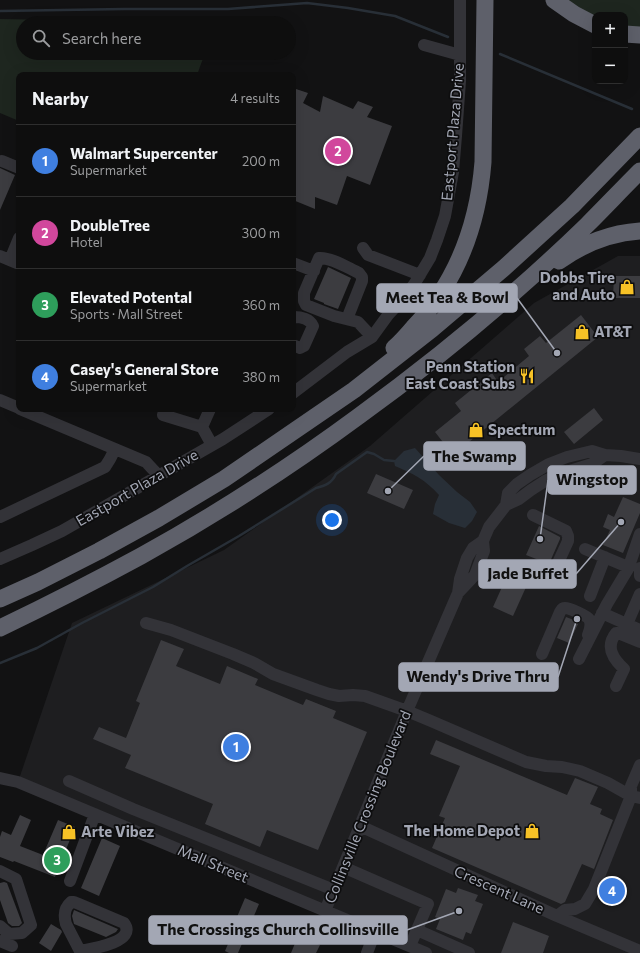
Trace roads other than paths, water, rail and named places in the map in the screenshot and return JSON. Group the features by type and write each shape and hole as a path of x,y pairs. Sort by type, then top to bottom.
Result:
{"highway":[{"path":"354,390 370,368 399,344 434,303 453,272 467,239 475,215 482,179 485,0"},
{"path":"554,0 574,14 592,23"},
{"path":"628,34 640,35"},
{"path":"0,599 38,582 99,551 159,518 224,479 354,390 432,329 504,268 572,206 640,136"},
{"path":"0,628 64,597 142,555 206,518 289,465 353,421 402,384 484,317 537,271 587,225 640,170"},
{"path":"537,271 556,264 586,245 624,232 640,231"}],"street":[{"name":"Eastport Plaza Drive","path":"296,391 347,352 372,337 388,315 404,298 430,258 445,216 450,188 456,136 460,55 460,0"},
{"path":"424,45 460,55"},
{"path":"2,161 16,167"},
{"path":"10,260 16,245"},
{"path":"363,248 368,256 420,275"},
{"path":"347,319 362,281 362,277 359,273 329,260 319,258 304,293 304,301 306,305 334,316 358,322 372,337"},
{"path":"296,264 314,271"},
{"path":"296,317 306,319 311,322 312,326 304,346 300,348 296,346"},
{"path":"0,400 16,407"},
{"path":"27,412 146,462 159,476"},
{"path":"164,412 163,415 202,427 212,445"},
{"path":"202,427 209,412"},
{"name":"Eastport Plaza Drive","path":"0,559 32,546 62,531 212,445 264,412"},
{"path":"0,517 104,466 110,459 115,449"},
{"name":"Collinsville Crossing Boulevard","path":"325,911 407,711 458,593 460,580 467,558 473,548 483,541 489,527 506,505 519,499 544,481 560,474 592,464 605,455 640,459"},
{"path":"533,515 566,531 568,536 568,541 551,578"},
{"path":"542,654 560,612 565,608 586,616 590,621 590,629 581,653 602,613 634,568 640,534"},
{"path":"585,549 639,570 640,576"},
{"path":"590,596 606,557"},
{"path":"627,624 640,594"},
{"path":"602,613 640,630"},
{"path":"146,623 170,630 233,654 254,663 273,674 323,692 339,696 365,696 407,711 526,762 580,771 635,797"},
{"path":"616,686 624,669 618,664 611,651 610,640 616,633 640,642"},
{"path":"556,916 565,910 575,909 585,904 594,889 635,797 631,786 639,773"},
{"name":"Mall Street","path":"0,778 18,782 426,953"},
{"path":"69,781 133,809 334,890"},
{"path":"70,881 95,814"},
{"path":"156,840 164,821"},
{"name":"Crescent Lane","path":"360,826 556,916 640,951"},
{"path":"343,867 428,904 410,946"},
{"path":"0,871 16,879 31,925 22,933 9,934 0,926"},
{"path":"71,902 124,923 126,926 124,936 118,941 80,952 65,920 67,906 71,902"},
{"path":"417,930 469,953"},
{"path":"369,952 375,932"},
{"path":"0,941 12,946"}],"waterway":[{"path":"0,11 228,9 307,3 395,16 448,37"},
{"path":"500,54 632,109"},
{"path":"0,663 37,648 153,587 316,488 328,484 336,474 367,452 384,460 394,461"}],"place":[{"name":"DoubleTree","path":"338,151"},
{"name":"Dobbs Tire and Auto","path":"627,287"},
{"name":"AT&T","path":"582,332"},
{"name":"Meet Tea & Bowl","path":"557,353"},
{"name":"Penn Station East Coast Subs","path":"527,376"},
{"name":"Spectrum","path":"476,430"},
{"name":"The Swamp","path":"388,491"},
{"name":"Jade Buffet","path":"621,522"},
{"name":"Wingstop","path":"540,539"},
{"name":"Wendy's Drive Thru","path":"577,619"},
{"name":"Walmart Supercenter","path":"236,747"},
{"name":"The Home Depot","path":"532,831"},
{"name":"Arte Vibez","path":"69,832"},
{"name":"Elevated Potental","path":"57,860"},
{"name":"Casey's General Store","path":"612,891"},
{"name":"The Crossings Church Collinsville","path":"459,911"}]}
